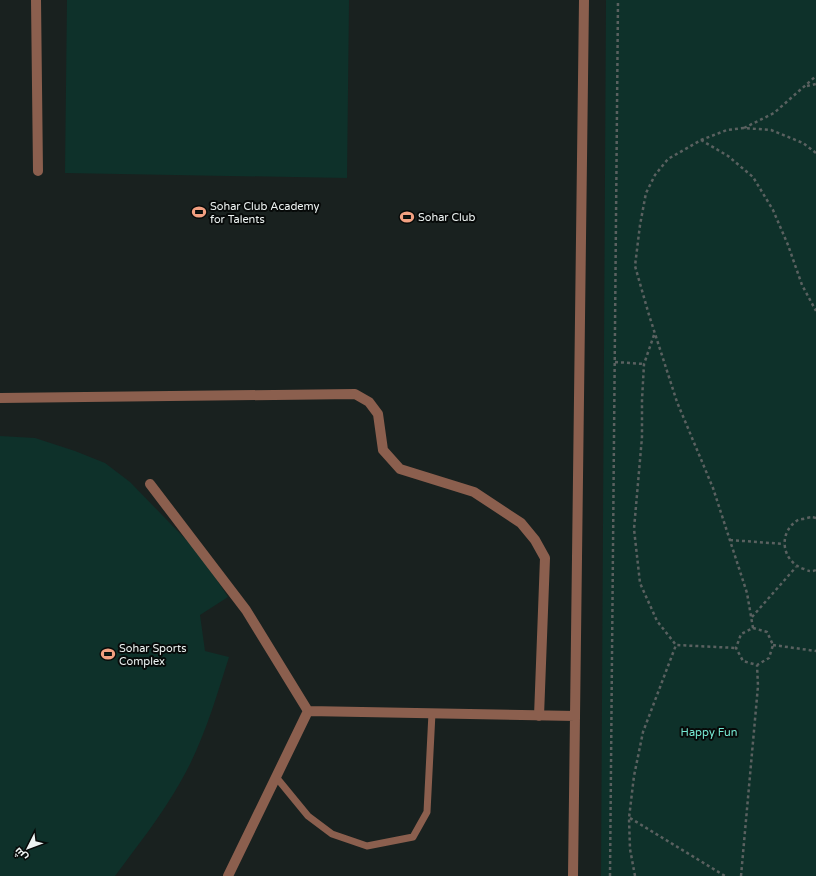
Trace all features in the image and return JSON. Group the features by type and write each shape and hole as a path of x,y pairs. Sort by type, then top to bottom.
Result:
{"street":[{"path":"36,0 38,170"},
{"path":"573,876 584,0"},
{"path":"0,398 355,394 369,402 378,414 383,450 400,469 474,492 521,523 535,540 545,558 539,716"},
{"path":"150,484 246,610 308,711"},
{"path":"308,711 575,716"},
{"path":"228,876 308,711"}],"lane":[{"path":"276,776 308,816 332,834 367,846 413,837 427,812 432,713"}],"path":[{"path":"610,876 618,0"},
{"path":"744,128 774,113 816,76"},
{"path":"806,86 816,84"},
{"path":"753,628 747,593 730,540 713,488 677,402 635,266 640,225 646,193 655,175 668,159 701,140 727,130 744,128 771,130 803,143 816,153"},
{"path":"701,140 728,156 753,177 773,210 788,245 802,285 816,311"},
{"path":"655,334 644,364 642,437 634,529 640,583 657,621 676,645 736,648"},
{"path":"614,362 644,364"},
{"path":"816,518 813,517 798,520 788,530 784,544 787,557 796,567 812,572 816,570"},
{"path":"730,540 784,544"},
{"path":"751,617 796,567"},
{"path":"753,628 767,632 773,645 769,658 756,665 743,660 736,648 741,634 753,628"},
{"path":"634,876 630,849 630,818 634,776 643,732 676,645"},
{"path":"773,645 816,652"},
{"path":"741,876 758,686 756,665"},
{"path":"630,818 725,876"}],"green space":[{"path":"67,0 349,0 347,178 65,173"},
{"name":"Happy Fun","path":"606,0 816,0 816,876 601,876"},
{"name":"Sohar Sports Complex","path":"0,436 35,438 75,451 105,463 130,482 200,554 228,597 200,615 205,651 229,657 214,704 196,751 174,794 150,830 115,876 0,876"}],"place":[{"name":"Sohar Club Academy for Talents","path":"199,212"},
{"name":"Sohar Club","path":"407,217"},
{"name":"Sohar Sports Complex","path":"108,654"}]}
